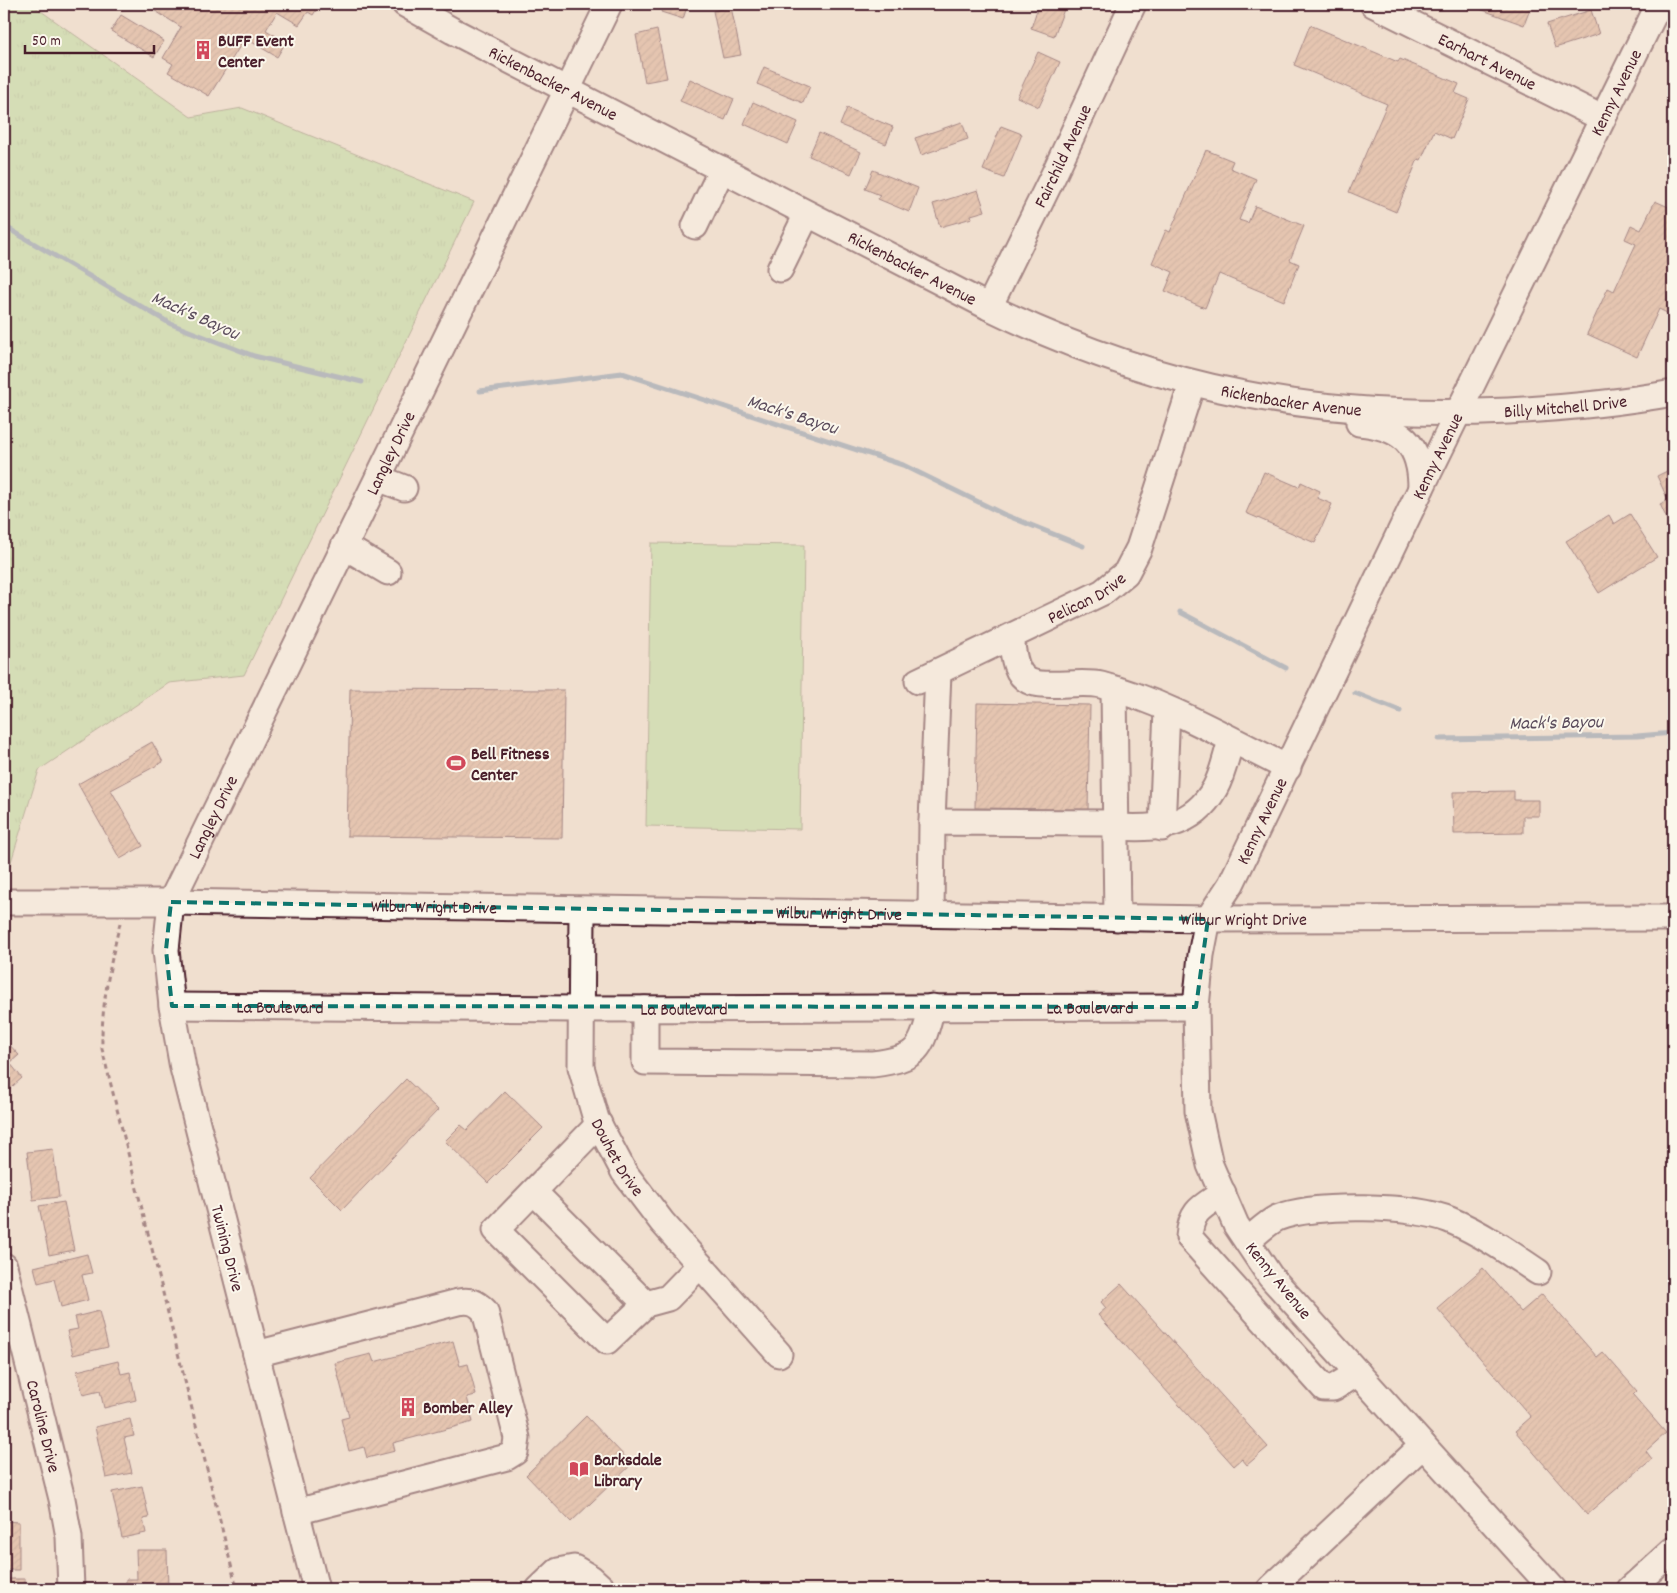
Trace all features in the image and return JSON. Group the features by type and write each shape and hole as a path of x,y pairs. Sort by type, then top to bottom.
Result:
{"street":[{"name":"Rickenbacker Avenue","path":"405,4 989,307 1085,350 1192,384 1268,400 1369,411 1458,413"},
{"name":"Langley Drive","path":"170,902 609,4"},
{"name":"Fairchild Avenue","path":"989,307 1055,172 1133,4"},
{"name":"Earhart Avenue","path":"1373,4 1602,118"},
{"name":"Kenny Avenue","path":"1554,1589 1270,1276 1236,1225 1210,1165 1198,1111 1196,1007 1201,954 1208,919 1231,884 1458,413 1659,4"},
{"path":"695,226 722,169"},
{"path":"780,269 807,214"},
{"name":"Pelican Drive","path":"932,822 928,677 1102,592 1112,586 1131,566 1139,548 1192,384"},
{"name":"Billy Mitchell Drive","path":"1458,413 1580,407 1673,393"},
{"path":"1313,406 1334,420 1379,425 1391,428 1402,436 1418,456 1422,488"},
{"path":"378,478 404,488"},
{"path":"344,546 388,572"},
{"path":"1011,637 1016,663 1021,674 1029,682 1046,684 1098,684 1114,689 1167,710 1288,768"},
{"path":"1114,689 1117,918"},
{"path":"1162,828 1167,710"},
{"path":"931,914 932,822 1115,825 1162,828 1184,819 1203,805 1216,788 1232,741"},
{"name":"Wilbur Wright Drive","path":"4,902 170,902 1208,919 1673,918"},
{"name":"Twining Drive","path":"170,902 166,950 172,1006 196,1120 316,1589"},
{"name":"Douhet Drive","path":"582,910 581,1067 587,1093 599,1124 624,1172 662,1222 779,1354"},
{"name":"La Boulevard","path":"172,1006 580,1009 1196,1007"},
{"path":"644,1009 645,1062 873,1064 899,1060 914,1053 927,1029 932,1008"},
{"path":"599,1124 496,1230 607,1341 646,1304 668,1298 700,1265"},
{"path":"534,1192 646,1304"},
{"path":"1222,1193 1196,1211 1190,1224 1189,1237 1324,1388 1333,1388 1358,1373"},
{"path":"1247,1241 1276,1219 1298,1212 1318,1209 1414,1211 1450,1220 1497,1244 1538,1272"},
{"name":"Caroline Drive","path":"4,1266 11,1325 62,1499 69,1537 71,1589"},
{"path":"256,1354 458,1302 469,1300 478,1303 485,1311 517,1438 515,1452 507,1457 296,1512"},
{"path":"1270,1589 1423,1445"},
{"path":"1630,1589 1673,1550"},
{"path":"539,1589 558,1571 574,1568 591,1578 602,1589"}],"path":[{"path":"120,920 106,991 102,1020 102,1049 237,1589"}],"highlighted area":[{"path":"171,902 1208,919 1196,1007 172,1006 166,950"}],"green space":[{"path":"4,4 31,4 191,117 242,108 474,202 244,675 169,683 39,770 7,875 4,875"},
{"path":"651,543 804,545 800,829 646,826"}],"building":[{"name":"BUFF Event Center","path":"152,4 320,4 313,15 308,12 299,25 277,12 266,30 286,42 277,57 245,38 209,96 168,72 173,64 163,58 181,27 149,7"},
{"path":"664,4 688,4 683,19 661,12"},
{"path":"1039,4 1066,4 1054,36 1031,28"},
{"path":"1482,4 1532,4 1524,25 1480,9"},
{"path":"731,7 741,55 723,58 713,11"},
{"path":"1591,10 1599,34 1555,48 1547,24"},
{"path":"121,15 164,41 154,57 111,31"},
{"path":"1310,25 1398,62 1400,59 1459,84 1455,93 1469,99 1452,139 1434,131 1421,160 1418,159 1396,212 1349,192 1387,104 1294,65"},
{"path":"657,30 667,78 645,82 636,35"},
{"path":"1038,52 1060,62 1039,107 1017,97"},
{"path":"764,67 810,86 803,103 757,84"},
{"path":"690,79 734,99 725,120 680,101"},
{"path":"753,102 798,122 788,144 744,124"},
{"path":"847,108 893,127 886,144 840,125"},
{"path":"962,122 968,139 921,155 915,138"},
{"path":"1001,126 1022,134 1004,178 983,170"},
{"path":"819,133 861,152 851,174 809,156"},
{"path":"1206,150 1233,161 1230,168 1256,179 1239,220 1248,223 1255,206 1304,226 1290,260 1299,264 1284,301 1219,274 1205,308 1165,291 1173,272 1152,263 1166,230 1170,232"},
{"path":"873,170 918,188 909,212 878,199 880,195 865,189"},
{"path":"978,190 985,211 971,215 972,218 940,227 933,204"},
{"path":"1655,201 1673,209 1673,316 1659,309 1637,357 1587,334 1608,288 1614,291 1636,244 1625,239 1631,225 1641,230"},
{"path":"1673,468 1673,532 1660,504 1668,500 1657,476"},
{"path":"1264,472 1299,487 1301,482 1320,491 1317,498 1332,504 1315,543 1246,513"},
{"path":"1630,514 1657,557 1599,593 1566,541 1609,515 1614,524"},
{"name":"Bell Fitness Center","path":"350,689 564,690 562,838 347,836"},
{"path":"977,703 1090,705 1088,810 975,808"},
{"path":"152,742 163,762 111,790 143,846 120,859 78,784"},
{"path":"1514,791 1514,800 1539,800 1539,816 1523,816 1523,833 1454,834 1453,792"},
{"path":"4,1039 19,1055 10,1063 22,1078 4,1094"},
{"path":"406,1079 438,1110 342,1210 310,1178"},
{"path":"505,1091 543,1128 488,1183 445,1141 461,1125 467,1130"},
{"path":"53,1149 59,1197 33,1200 27,1152"},
{"path":"64,1202 74,1250 49,1255 39,1206"},
{"path":"87,1254 92,1273 82,1275 88,1300 61,1307 54,1279 38,1283 34,1267"},
{"path":"1483,1268 1521,1312 1542,1294 1597,1357 1603,1352 1637,1391 1633,1395 1666,1433 1646,1451 1652,1459 1587,1514 1515,1431 1531,1417 1437,1308"},
{"path":"1121,1284 1268,1447 1247,1465 1242,1459 1234,1466 1098,1315 1106,1308 1101,1302"},
{"path":"99,1311 108,1347 73,1355 67,1331 78,1329 75,1317"},
{"name":"Bomber Alley","path":"453,1341 460,1366 468,1364 476,1395 467,1397 473,1422 393,1443 395,1451 367,1458 364,1447 349,1451 341,1419 349,1417 335,1363 371,1354 374,1362"},
{"path":"118,1361 121,1374 130,1372 136,1400 104,1408 100,1391 83,1395 77,1371"},
{"name":"Barksdale Library","path":"586,1416 632,1464 571,1522 526,1475"},
{"path":"130,1419 134,1436 124,1438 132,1473 106,1478 95,1427"},
{"path":"4,1466 7,1466 8,1515 4,1515"},
{"path":"142,1486 149,1518 143,1519 146,1533 122,1538 112,1492"},
{"path":"4,1521 19,1522 19,1570 4,1570"},
{"path":"136,1550 167,1550 168,1589 126,1589 126,1579 137,1579"},
{"path":"4,1579 25,1579 25,1589 4,1589"}],"waterway":[{"name":"Mack's Bayou","path":"4,226 171,324 254,356 362,382"},
{"name":"Mack's Bayou","path":"480,391 622,373 903,465 1003,514 1083,546"},
{"name":"Mack's Bayou","path":"1180,612 1286,668"},
{"name":"Mack's Bayou","path":"1355,693 1400,711"},
{"name":"Mack's Bayou","path":"1439,739 1637,736 1673,733"}],"place":[{"name":"BUFF Event Center","path":"203,50"},
{"name":"Bell Fitness Center","path":"456,763"},
{"name":"Bomber Alley","path":"408,1407"},
{"name":"Barksdale Library","path":"579,1469"}]}
